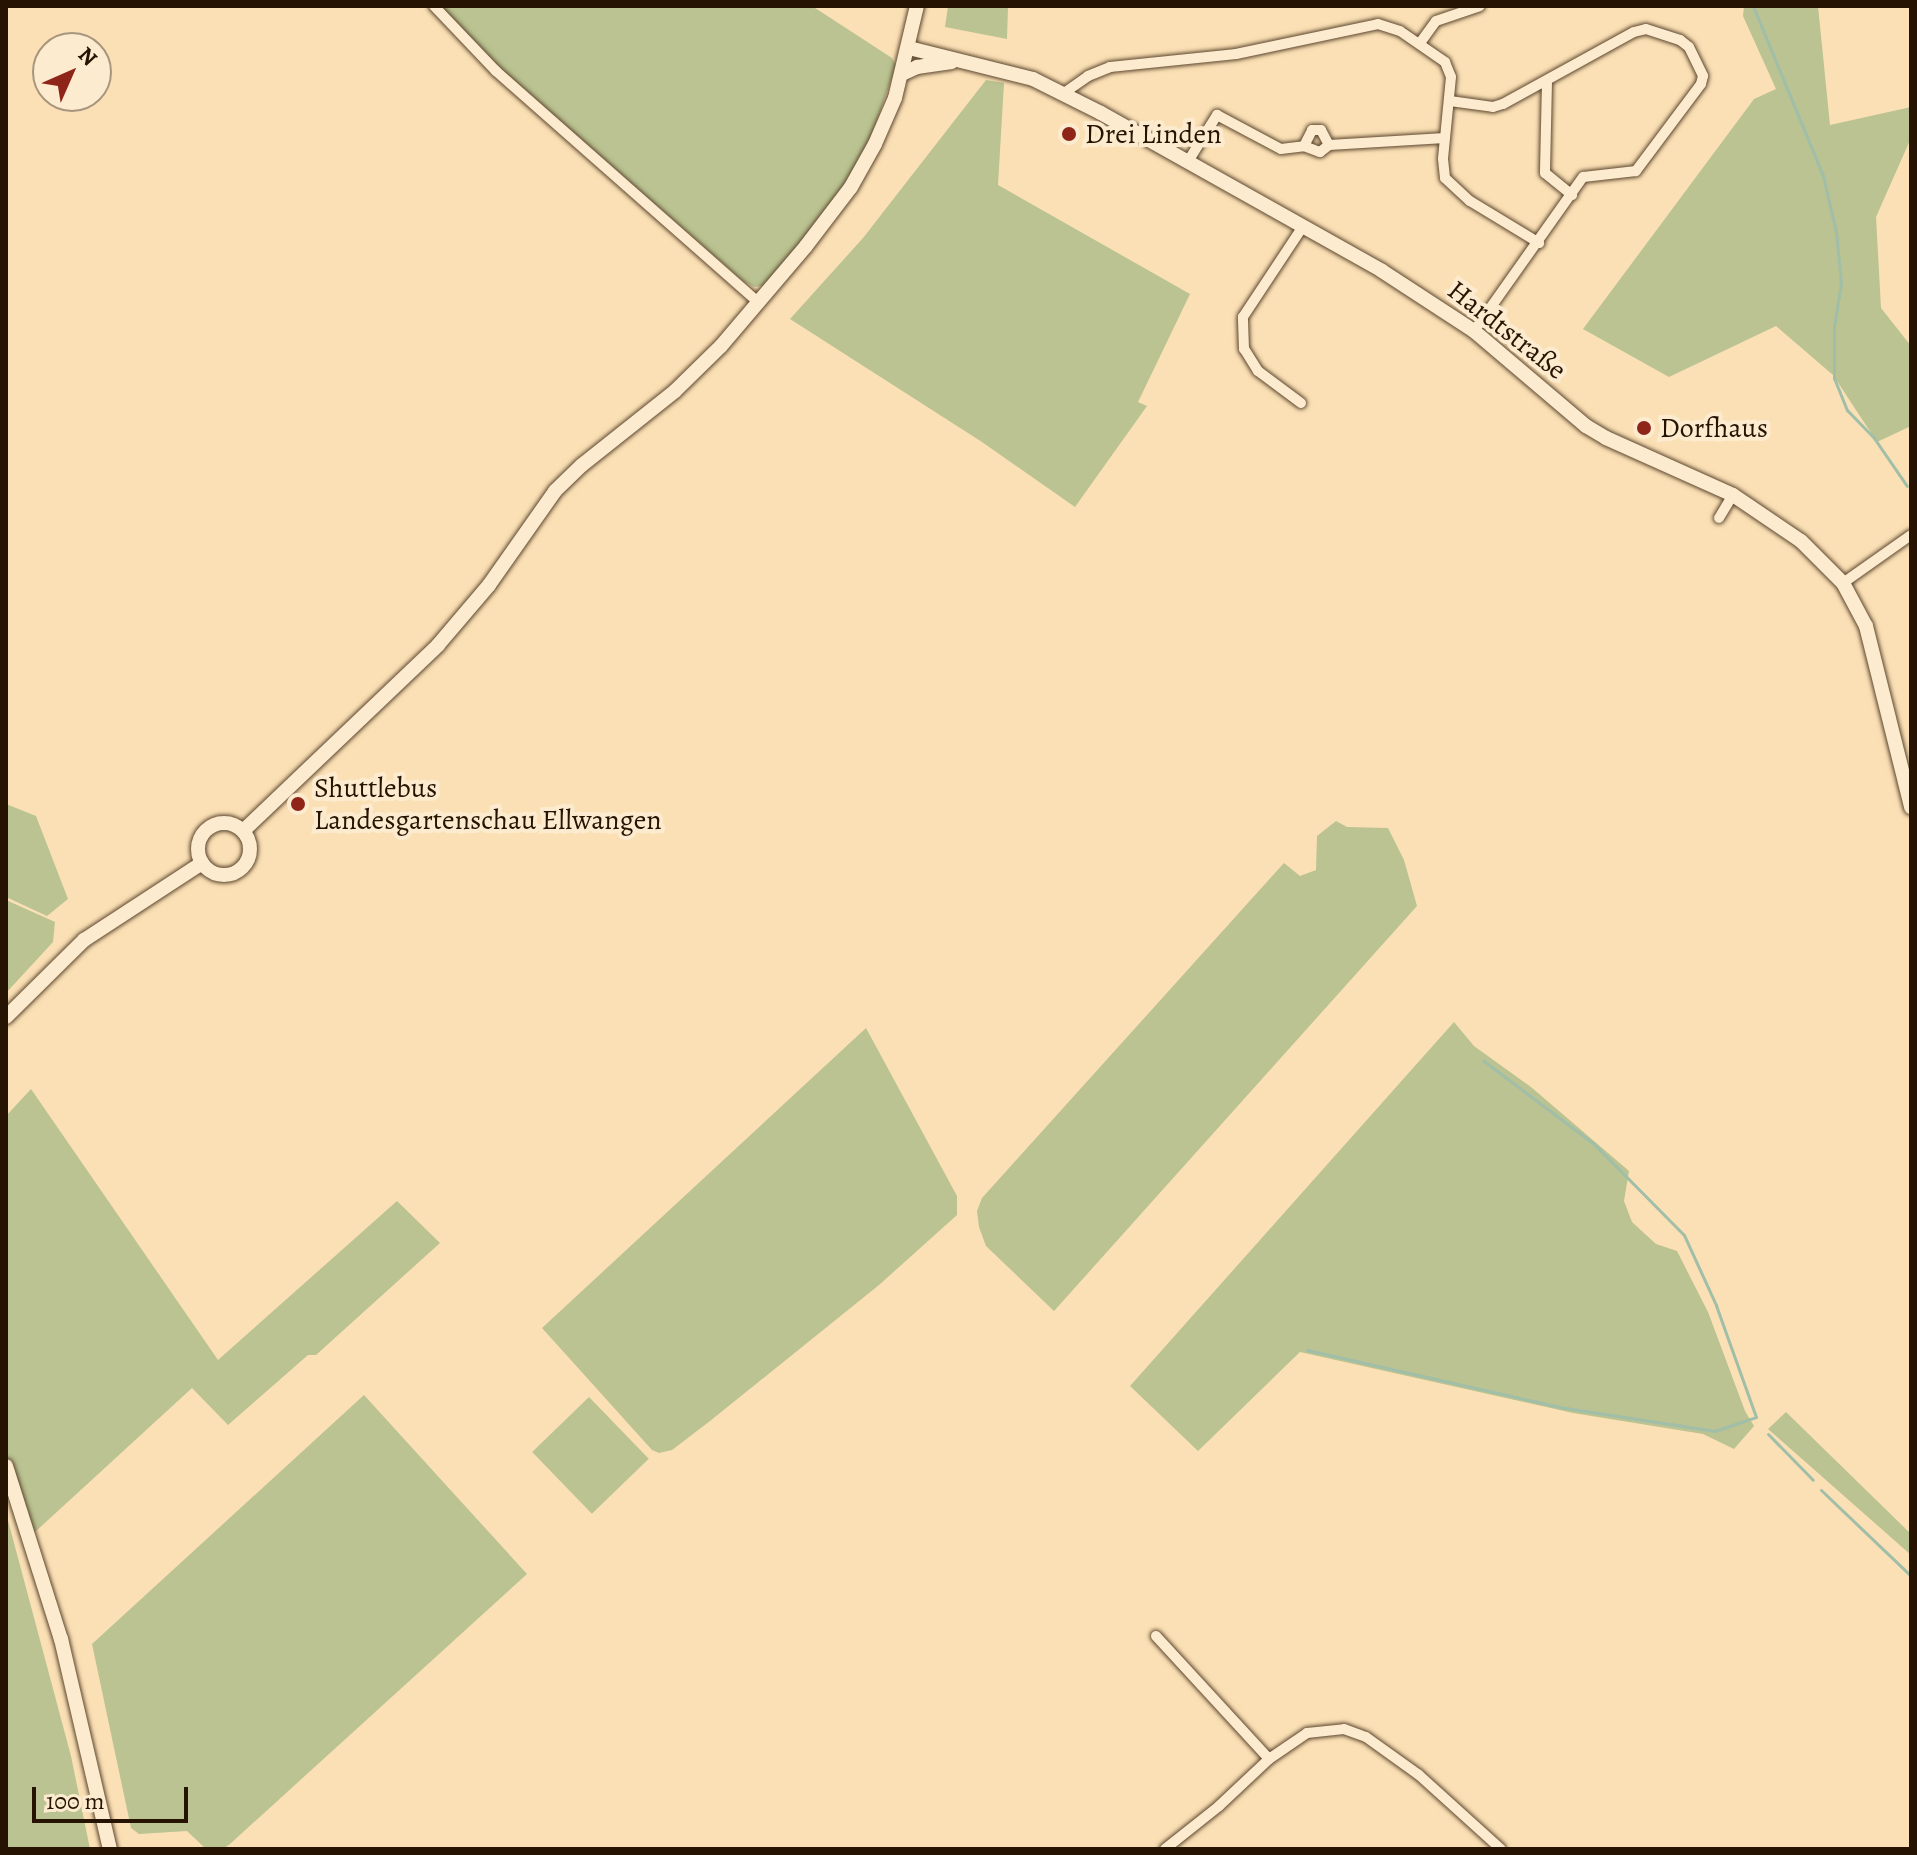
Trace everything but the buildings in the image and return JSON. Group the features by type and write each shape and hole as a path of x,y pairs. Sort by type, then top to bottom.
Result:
{"main road":[{"path":"243,831 438,645 489,585 555,491 675,391 759,303 851,187 875,144 902,74 917,6"},
{"name":"Hardtstraße","path":"909,48 1033,79 1064,93 1382,271 1474,331 1586,426 1733,495 1801,541 1843,583 1866,626 1911,807"},
{"path":"902,74 917,67 958,60"},
{"path":"222,823 243,831 251,849 243,867 225,875 212,872 202,863 198,845 207,829 222,823"},
{"path":"6,1017 84,940 202,863"},
{"path":"6,1466 61,1639 110,1849"}],"street":[{"path":"434,6 496,71 759,303"},
{"path":"1420,43 1436,21 1480,6"},
{"path":"1064,93 1088,76 1110,67 1236,54 1378,24 1400,31 1445,62 1451,77 1445,178 1470,201 1539,243"},
{"path":"1450,101 1493,107 1547,82 1634,32 1646,29 1680,40 1689,47 1703,76 1701,84 1636,171 1583,177 1474,331"},
{"path":"1547,82 1545,173 1572,195"},
{"path":"1187,163 1217,115 1281,149 1304,146 1313,152 1329,145 1445,138"},
{"path":"1304,146 1312,130 1321,130 1329,145"},
{"path":"1301,403 1258,371 1244,349 1243,317 1302,228"},
{"path":"1719,518 1733,495"},
{"path":"1843,583 1911,535"},
{"path":"1156,1636 1269,1759"},
{"path":"1165,1849 1219,1806 1269,1759 1307,1733 1344,1729 1366,1737 1392,1755 1501,1849"}],"green space":[{"path":"441,6 812,6 892,58 896,66 869,143 844,185 767,285 754,287 743,281 494,63"},
{"path":"948,6 1016,6 1008,7 1007,39 945,27"},
{"path":"1744,6 1818,6 1830,125 1911,107 1911,138 1876,217 1881,308 1911,346 1911,426 1877,442 1833,375 1776,326 1669,377 1583,329 1754,99 1776,89 1743,16"},
{"path":"986,80 1004,83 998,185 1190,294 1138,402 1147,406 1075,507 982,442 790,319 863,238"},
{"path":"6,804 36,816 68,899 47,916 6,897"},
{"path":"1336,821 1347,827 1388,828 1404,860 1417,906 1054,1311 986,1246 977,1211 982,1198 1284,863 1300,876 1316,870 1317,836"},
{"path":"6,900 55,922 53,942 6,993"},
{"path":"1454,1022 1474,1046 1531,1087 1629,1171 1624,1201 1632,1222 1656,1244 1677,1251 1708,1312 1745,1411 1754,1426 1734,1449 1703,1434 1573,1413 1300,1352 1198,1451 1130,1386"},
{"path":"866,1028 957,1196 957,1215 879,1285 710,1421 672,1450 659,1453 652,1450 542,1328"},
{"path":"31,1089 218,1360 397,1201 440,1243 316,1355 308,1355 228,1425 192,1388 35,1532 6,1457 6,1116"},
{"path":"364,1395 527,1574 223,1849 206,1849 187,1831 139,1834 131,1828 92,1644"},
{"path":"589,1397 649,1459 592,1514 532,1452"},
{"path":"1786,1412 1911,1534 1911,1555 1768,1429"},
{"path":"6,1513 71,1756 90,1849 6,1849"}],"waterway":[{"path":"1753,6 1823,176 1836,232 1841,283 1834,326 1834,378 1847,410 1874,438 1907,486"},
{"path":"1307,1350 1559,1407 1715,1431 1756,1417 1716,1305 1684,1235 1594,1144 1484,1061"},
{"path":"1768,1434 1813,1480"},
{"path":"1821,1490 1911,1576"}],"place":[{"name":"Drei Linden","path":"1069,134"},
{"name":"Dorfhaus","path":"1644,428"},
{"name":"Shuttlebus Landesgartenschau Ellwangen","path":"298,804"}]}
